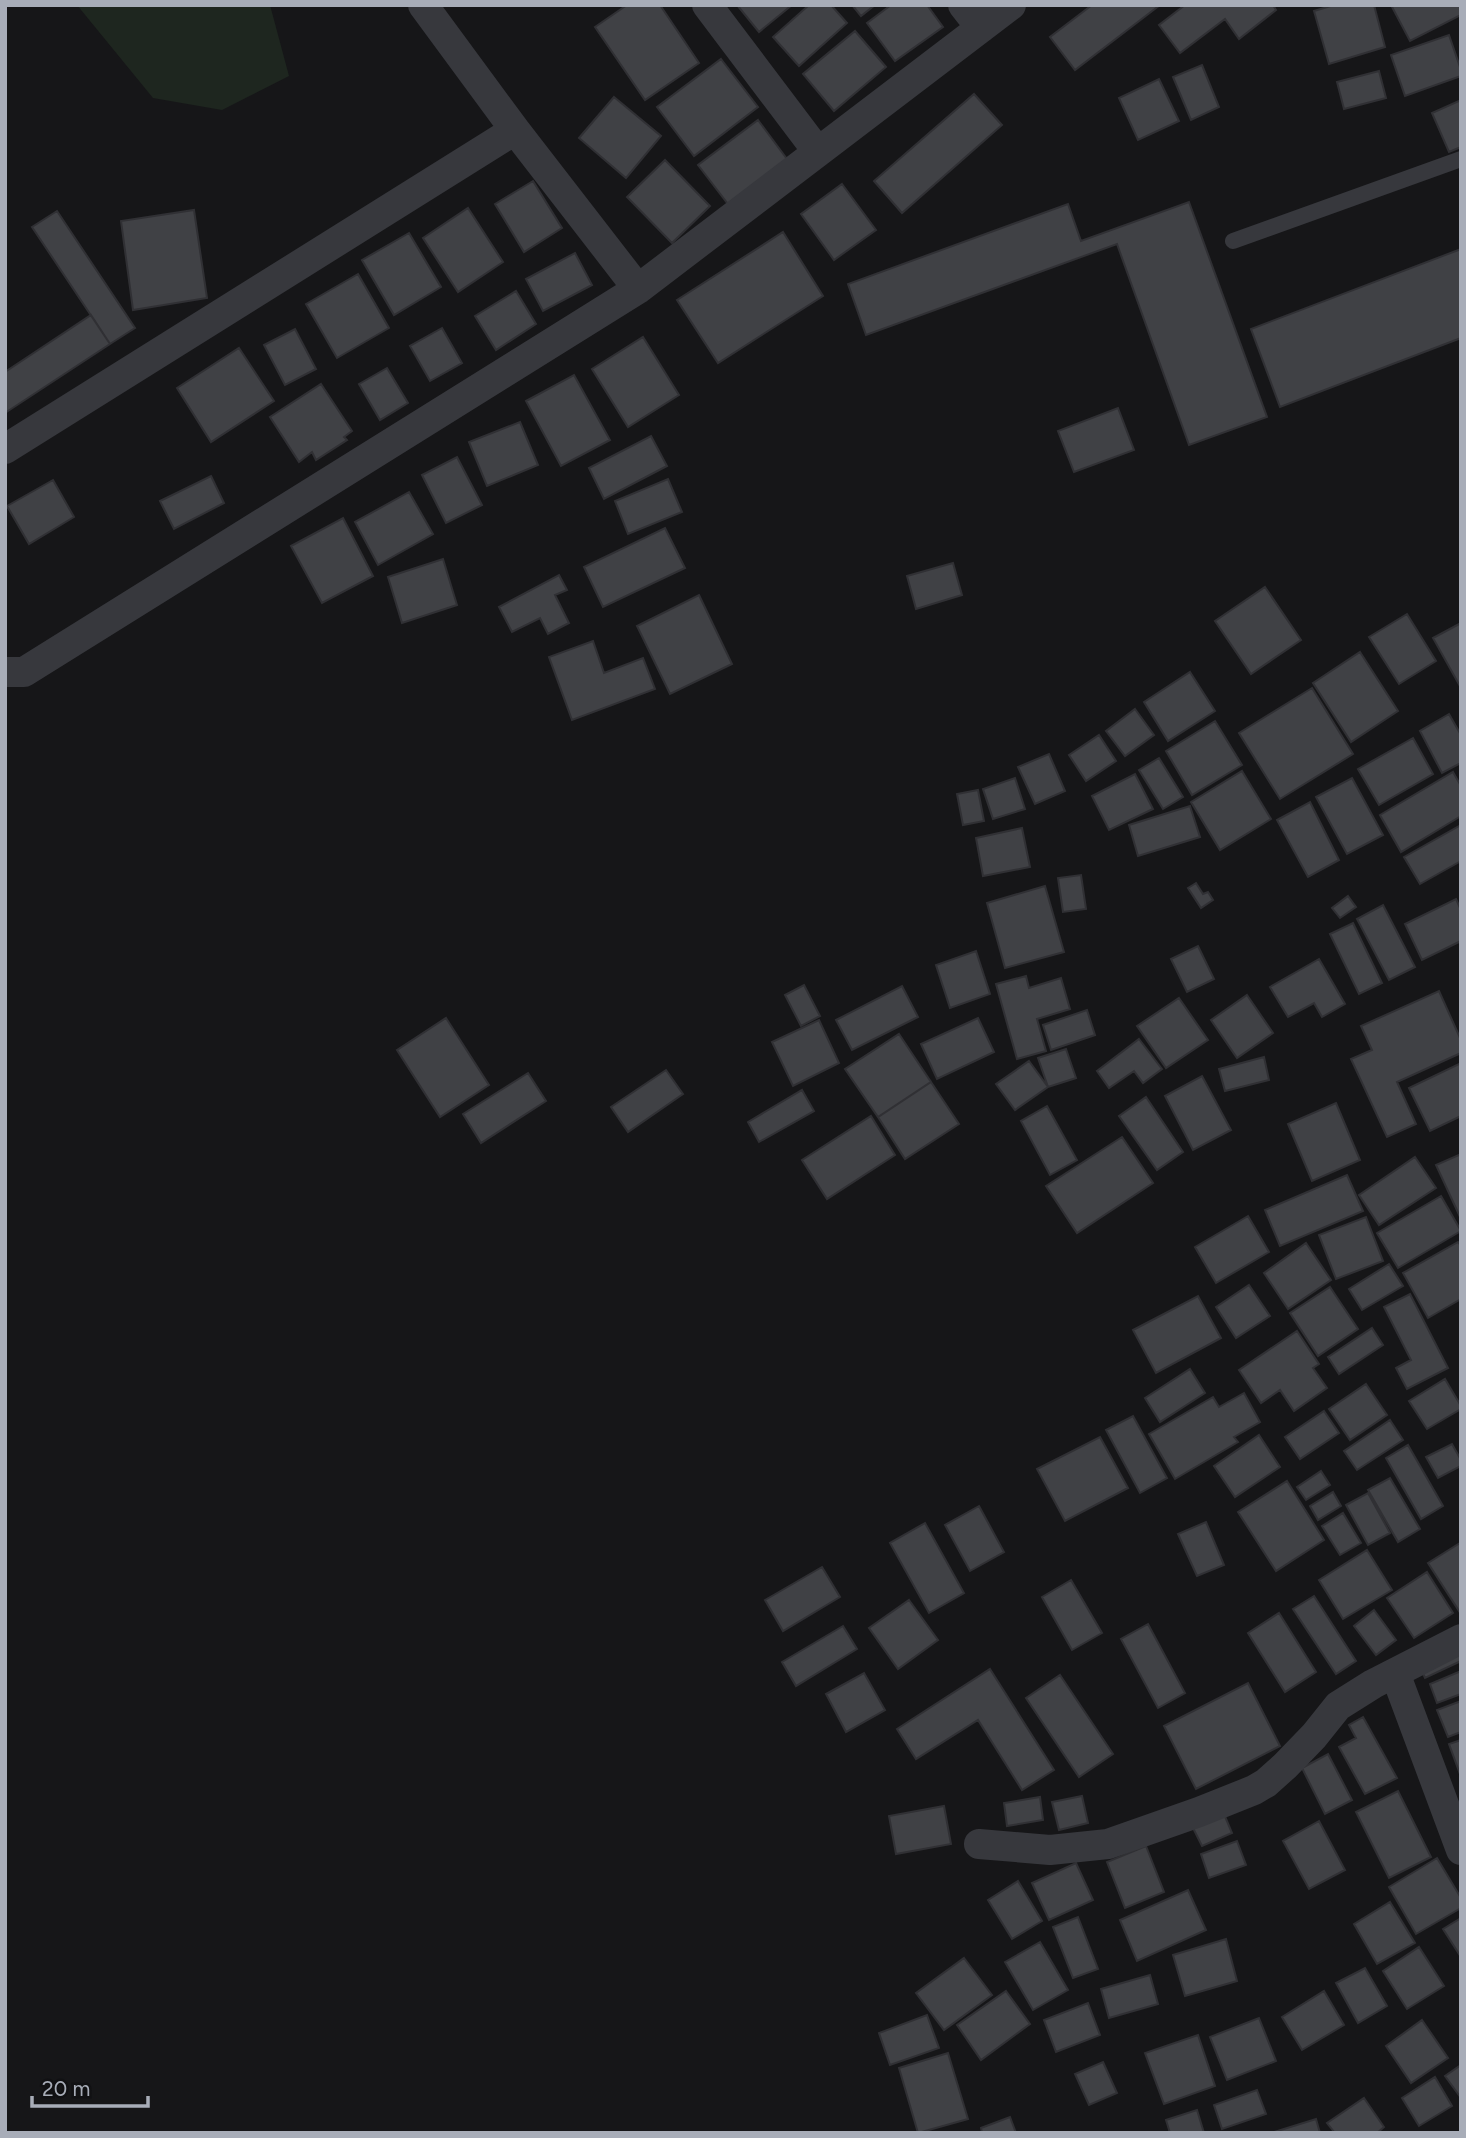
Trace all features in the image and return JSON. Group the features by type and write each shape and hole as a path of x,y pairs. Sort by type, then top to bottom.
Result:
{"street":[{"path":"423,5 638,289"},
{"path":"707,5 818,152"},
{"path":"5,672 24,672 638,289 818,152 972,17 1011,5"},
{"path":"5,449 515,130"},
{"path":"979,1844 1050,1850 1108,1844 1232,1799 1266,1783 1314,1736 1338,1706 1461,1639"},
{"path":"1395,1673 1461,1850"}],"lane":[{"path":"1233,240 1461,159"}],"shaded area":[{"path":"77,5 270,5 289,76 222,110 153,98"}],"building":[{"path":"627,5 660,5 699,63 645,100 595,27"},
{"path":"737,5 792,5 759,32"},
{"path":"809,5 831,5 847,23 799,66 773,37"},
{"path":"852,5 875,5 861,16"},
{"path":"891,5 927,5 943,27 895,61 867,23"},
{"path":"1092,5 1160,5 1075,70 1050,37"},
{"path":"1185,5 1273,5 1276,10 1239,39 1225,19 1180,53 1159,25"},
{"path":"1334,5 1374,5 1385,47 1329,64 1314,11"},
{"path":"1391,5 1461,5 1461,15 1410,41"},
{"path":"855,31 886,67 834,111 803,74"},
{"path":"1449,35 1461,76 1405,96 1391,55"},
{"path":"721,59 758,107 694,156 657,107"},
{"path":"1202,65 1219,107 1191,120 1173,77"},
{"path":"1379,71 1386,98 1344,109 1337,82"},
{"path":"1159,79 1179,121 1138,140 1119,98"},
{"path":"974,94 1002,125 902,213 874,181"},
{"path":"614,97 661,136 626,178 579,138"},
{"path":"1461,100 1461,147 1449,152 1432,113"},
{"path":"758,120 787,159 728,204 698,165"},
{"path":"665,160 710,206 672,243 627,197"},
{"path":"533,181 562,228 524,252 495,204"},
{"path":"842,184 876,230 834,260 801,214"},
{"path":"1189,202 1267,417 1189,445 1117,244 866,335 848,284 1068,204 1081,241"},
{"path":"468,208 503,262 458,292 423,238"},
{"path":"194,210 207,298 133,310 121,221"},
{"path":"57,211 135,328 110,344 32,227"},
{"path":"783,232 823,296 718,363 677,300"},
{"path":"409,233 441,287 394,315 362,260"},
{"path":"1461,249 1461,338 1280,407 1251,329"},
{"path":"575,253 592,285 543,311 526,279"},
{"path":"358,274 389,328 337,358 306,304"},
{"path":"516,291 536,324 496,350 475,316"},
{"path":"91,315 110,344 5,413 5,372"},
{"path":"442,328 462,363 430,381 410,346"},
{"path":"295,329 316,369 285,385 264,345"},
{"path":"643,337 679,395 628,427 592,369"},
{"path":"239,348 274,401 211,442 177,388"},
{"path":"387,368 408,403 380,420 359,384"},
{"path":"574,375 610,440 561,466 526,401"},
{"path":"321,384 352,431 344,437 347,440 316,460 312,452 299,462 270,417"},
{"path":"1118,408 1134,450 1074,472 1058,431"},
{"path":"520,422 538,465 487,486 469,442"},
{"path":"651,436 667,466 604,499 589,468"},
{"path":"457,457 482,505 446,523 422,475"},
{"path":"211,476 224,503 174,529 160,501"},
{"path":"668,479 682,512 628,534 615,501"},
{"path":"53,480 74,517 29,544 7,506"},
{"path":"409,492 433,534 378,565 355,522"},
{"path":"343,518 373,576 322,603 291,546"},
{"path":"665,528 685,568 603,607 584,567"},
{"path":"443,559 457,605 402,623 388,577"},
{"path":"953,563 962,595 916,609 907,576"},
{"path":"559,575 567,590 555,595 569,623 548,634 540,618 512,632 499,607"},
{"path":"1265,587 1301,640 1251,674 1215,621"},
{"path":"699,595 732,664 670,694 637,626"},
{"path":"1407,614 1436,661 1399,684 1369,637"},
{"path":"1461,623 1461,688 1433,638"},
{"path":"593,641 604,673 643,658 655,689 572,720 549,657"},
{"path":"1360,652 1398,711 1351,742 1313,683"},
{"path":"1190,672 1215,711 1168,741 1144,702"},
{"path":"1312,688 1353,754 1280,799 1239,733"},
{"path":"1135,709 1154,735 1125,756 1106,731"},
{"path":"1449,714 1461,735 1461,763 1442,773 1420,731"},
{"path":"1215,721 1242,765 1192,795 1166,751"},
{"path":"1099,735 1116,761 1086,781 1069,755"},
{"path":"1413,738 1433,774 1379,805 1358,769"},
{"path":"1049,754 1065,791 1035,804 1018,767"},
{"path":"1159,758 1183,797 1163,809 1139,770"},
{"path":"1242,771 1271,819 1220,850 1191,802"},
{"path":"1453,772 1461,786 1461,816 1401,852 1380,815"},
{"path":"1135,774 1153,809 1109,830 1092,796"},
{"path":"1015,778 1025,809 993,819 983,789"},
{"path":"1352,778 1383,835 1347,854 1316,797"},
{"path":"978,790 984,821 963,825 957,794"},
{"path":"1310,802 1339,860 1308,877 1277,820"},
{"path":"1190,806 1200,837 1138,856 1129,825"},
{"path":"1461,825 1461,861 1420,884 1404,857"},
{"path":"1022,828 1030,867 983,876 976,838"},
{"path":"1081,875 1086,909 1063,912 1058,878"},
{"path":"1196,883 1203,894 1208,892 1213,900 1201,908 1188,888"},
{"path":"1045,886 1064,952 1005,968 987,903"},
{"path":"1348,896 1356,907 1340,918 1332,908"},
{"path":"1456,899 1461,910 1461,941 1422,960 1405,924"},
{"path":"1383,905 1415,967 1389,980 1357,919"},
{"path":"1353,923 1382,983 1359,994 1330,934"},
{"path":"1198,946 1214,979 1187,992 1171,959"},
{"path":"976,951 990,994 950,1008 936,965"},
{"path":"1319,959 1345,1004 1322,1017 1314,1003 1288,1017 1270,987"},
{"path":"1026,976 1029,988 1061,978 1070,1009 1037,1019 1046,1051 1017,1059 996,984"},
{"path":"804,985 820,1016 801,1026 785,995"},
{"path":"902,986 918,1017 852,1050 836,1020"},
{"path":"1439,991 1461,1040 1461,1053 1397,1082 1416,1124 1387,1137 1351,1059 1372,1050 1361,1026"},
{"path":"1247,995 1273,1033 1237,1058 1211,1020"},
{"path":"1179,998 1208,1040 1166,1068 1137,1026"},
{"path":"1087,1010 1095,1035 1051,1050 1043,1025"},
{"path":"446,1018 489,1085 440,1117 397,1050"},
{"path":"978,1018 994,1052 937,1079 921,1044"},
{"path":"819,1020 839,1063 793,1086 772,1042"},
{"path":"899,1034 931,1082 878,1117 845,1069"},
{"path":"1139,1039 1162,1069 1143,1083 1134,1071 1109,1088 1097,1071"},
{"path":"1066,1049 1076,1078 1048,1087 1038,1058"},
{"path":"1264,1057 1269,1080 1225,1091 1219,1069"},
{"path":"1029,1061 1048,1087 1015,1110 996,1084"},
{"path":"1461,1063 1461,1116 1430,1131 1409,1088"},
{"path":"666,1070 683,1094 628,1132 611,1107"},
{"path":"528,1073 546,1101 481,1143 463,1114"},
{"path":"1202,1076 1231,1130 1193,1150 1165,1096"},
{"path":"931,1082 959,1124 905,1159 878,1117"},
{"path":"802,1090 814,1111 759,1142 748,1122"},
{"path":"1146,1097 1183,1152 1157,1170 1119,1116"},
{"path":"1336,1103 1360,1160 1312,1181 1288,1124"},
{"path":"1047,1106 1077,1160 1050,1175 1021,1121"},
{"path":"871,1116 895,1155 827,1199 802,1160"},
{"path":"1122,1137 1153,1183 1077,1233 1046,1186"},
{"path":"1461,1154 1461,1219 1436,1165"},
{"path":"1415,1157 1436,1188 1379,1225 1359,1195"},
{"path":"1347,1175 1363,1211 1280,1246 1265,1210"},
{"path":"1441,1196 1461,1231 1398,1268 1377,1233"},
{"path":"1248,1216 1269,1252 1216,1283 1195,1247"},
{"path":"1366,1217 1383,1261 1336,1279 1319,1235"},
{"path":"1458,1242 1461,1246 1461,1299 1428,1318 1403,1273"},
{"path":"1306,1243 1331,1280 1288,1309 1264,1273"},
{"path":"1389,1264 1403,1286 1362,1310 1349,1289"},
{"path":"1249,1285 1270,1316 1236,1338 1216,1307"},
{"path":"1330,1287 1358,1329 1318,1356 1290,1313"},
{"path":"1410,1294 1448,1368 1407,1389 1396,1368 1411,1360 1384,1307"},
{"path":"1198,1296 1221,1338 1156,1373 1133,1330"},
{"path":"1372,1328 1383,1345 1339,1374 1328,1357"},
{"path":"1297,1331 1319,1364 1313,1368 1327,1388 1294,1411 1280,1390 1261,1403 1239,1370"},
{"path":"1190,1369 1205,1393 1160,1422 1145,1398"},
{"path":"1445,1379 1461,1409 1427,1429 1409,1401"},
{"path":"1366,1384 1387,1415 1350,1440 1329,1409"},
{"path":"1244,1393 1260,1422 1234,1437 1238,1442 1175,1479 1149,1434 1213,1397 1219,1407"},
{"path":"1324,1411 1339,1433 1300,1459 1285,1437"},
{"path":"1133,1416 1167,1478 1140,1493 1106,1430"},
{"path":"1390,1420 1403,1440 1357,1470 1344,1451"},
{"path":"1259,1435 1280,1467 1235,1497 1214,1466"},
{"path":"1100,1437 1128,1488 1065,1521 1037,1469"},
{"path":"1452,1444 1461,1460 1461,1466 1438,1478 1426,1457"},
{"path":"1408,1445 1443,1506 1421,1519 1386,1458"},
{"path":"1321,1471 1330,1485 1306,1500 1297,1487"},
{"path":"1390,1478 1420,1529 1398,1542 1368,1490"},
{"path":"1287,1481 1324,1540 1276,1571 1238,1512"},
{"path":"1333,1492 1341,1506 1318,1520 1310,1506"},
{"path":"1368,1493 1390,1533 1368,1545 1346,1505"},
{"path":"979,1506 1004,1552 970,1571 945,1525"},
{"path":"1343,1513 1361,1543 1340,1555 1322,1526"},
{"path":"1206,1522 1224,1565 1197,1576 1178,1534"},
{"path":"925,1523 964,1593 929,1613 890,1543"},
{"path":"1461,1544 1461,1614 1428,1563"},
{"path":"1367,1550 1392,1590 1343,1619 1319,1580"},
{"path":"822,1567 840,1597 783,1631 765,1600"},
{"path":"1427,1572 1453,1613 1414,1638 1387,1598"},
{"path":"1071,1580 1102,1633 1072,1650 1042,1597"},
{"path":"1314,1596 1356,1661 1336,1674 1293,1609"},
{"path":"909,1600 938,1640 898,1669 869,1628"},
{"path":"1374,1610 1396,1640 1376,1655 1354,1626"},
{"path":"1279,1613 1316,1672 1285,1692 1248,1633"},
{"path":"1148,1624 1185,1693 1158,1708 1121,1639"},
{"path":"843,1626 857,1649 796,1686 782,1662"},
{"path":"1461,1649 1461,1661 1425,1678 1420,1667"},
{"path":"990,1669 1054,1770 1022,1790 978,1720 916,1759 897,1729"},
{"path":"1461,1671 1461,1694 1437,1703 1430,1684"},
{"path":"864,1673 885,1710 846,1732 826,1694"},
{"path":"1060,1675 1113,1754 1079,1777 1026,1698"},
{"path":"1248,1683 1280,1746 1196,1789 1164,1726"},
{"path":"1461,1701 1461,1732 1448,1737 1437,1710"},
{"path":"1363,1717 1397,1778 1365,1794 1339,1747 1356,1738 1349,1725"},
{"path":"1461,1740 1461,1774 1460,1774 1449,1744"},
{"path":"1328,1754 1352,1800 1325,1814 1302,1768"},
{"path":"1398,1791 1431,1857 1389,1878 1356,1812"},
{"path":"1082,1796 1088,1823 1059,1830 1052,1802"},
{"path":"1040,1797 1043,1820 1007,1826 1004,1803"},
{"path":"944,1806 951,1844 896,1854 889,1816"},
{"path":"1224,1814 1232,1833 1202,1846 1193,1828"},
{"path":"1319,1821 1345,1870 1309,1889 1283,1841"},
{"path":"1237,1841 1246,1865 1209,1878 1201,1854"},
{"path":"1146,1846 1164,1892 1125,1908 1107,1862"},
{"path":"1437,1858 1461,1898 1461,1908 1416,1934 1389,1887"},
{"path":"1076,1863 1093,1900 1049,1920 1032,1883"},
{"path":"1018,1881 1042,1921 1012,1939 988,1900"},
{"path":"1188,1890 1206,1930 1137,1961 1120,1920"},
{"path":"1390,1902 1415,1943 1377,1964 1354,1924"},
{"path":"1078,1917 1098,1969 1073,1978 1053,1927"},
{"path":"1461,1918 1461,1957 1443,1929"},
{"path":"1226,1939 1237,1981 1185,1996 1173,1955"},
{"path":"1040,1942 1068,1990 1033,2010 1005,1962"},
{"path":"1419,1947 1444,1986 1407,2009 1383,1971"},
{"path":"964,1958 992,1995 944,2030 916,1993"},
{"path":"1365,1968 1387,2006 1358,2023 1336,1983"},
{"path":"1150,1975 1158,2004 1109,2018 1101,1989"},
{"path":"1006,1991 1030,2024 981,2060 957,2025"},
{"path":"1324,1991 1344,2025 1302,2050 1282,2017"},
{"path":"1088,2003 1100,2035 1056,2052 1044,2020"},
{"path":"927,2015 939,2048 890,2065 879,2033"},
{"path":"1259,2018 1276,2061 1227,2080 1210,2037"},
{"path":"1422,2020 1448,2058 1411,2083 1386,2046"},
{"path":"1198,2035 1215,2086 1164,2104 1145,2053"},
{"path":"948,2053 968,2119 918,2133 899,2068"},
{"path":"1103,2062 1117,2093 1089,2105 1075,2074"},
{"path":"1461,2065 1461,2098 1445,2076"},
{"path":"1435,2077 1452,2106 1419,2126 1402,2098"},
{"path":"1257,2090 1266,2114 1222,2129 1214,2105"},
{"path":"1364,2098 1384,2127 1377,2133 1335,2133 1327,2123"},
{"path":"1197,2110 1204,2133 1170,2133 1166,2120"},
{"path":"1010,2117 1016,2133 982,2133 981,2128"},
{"path":"1316,2119 1320,2133 1271,2133"}]}
